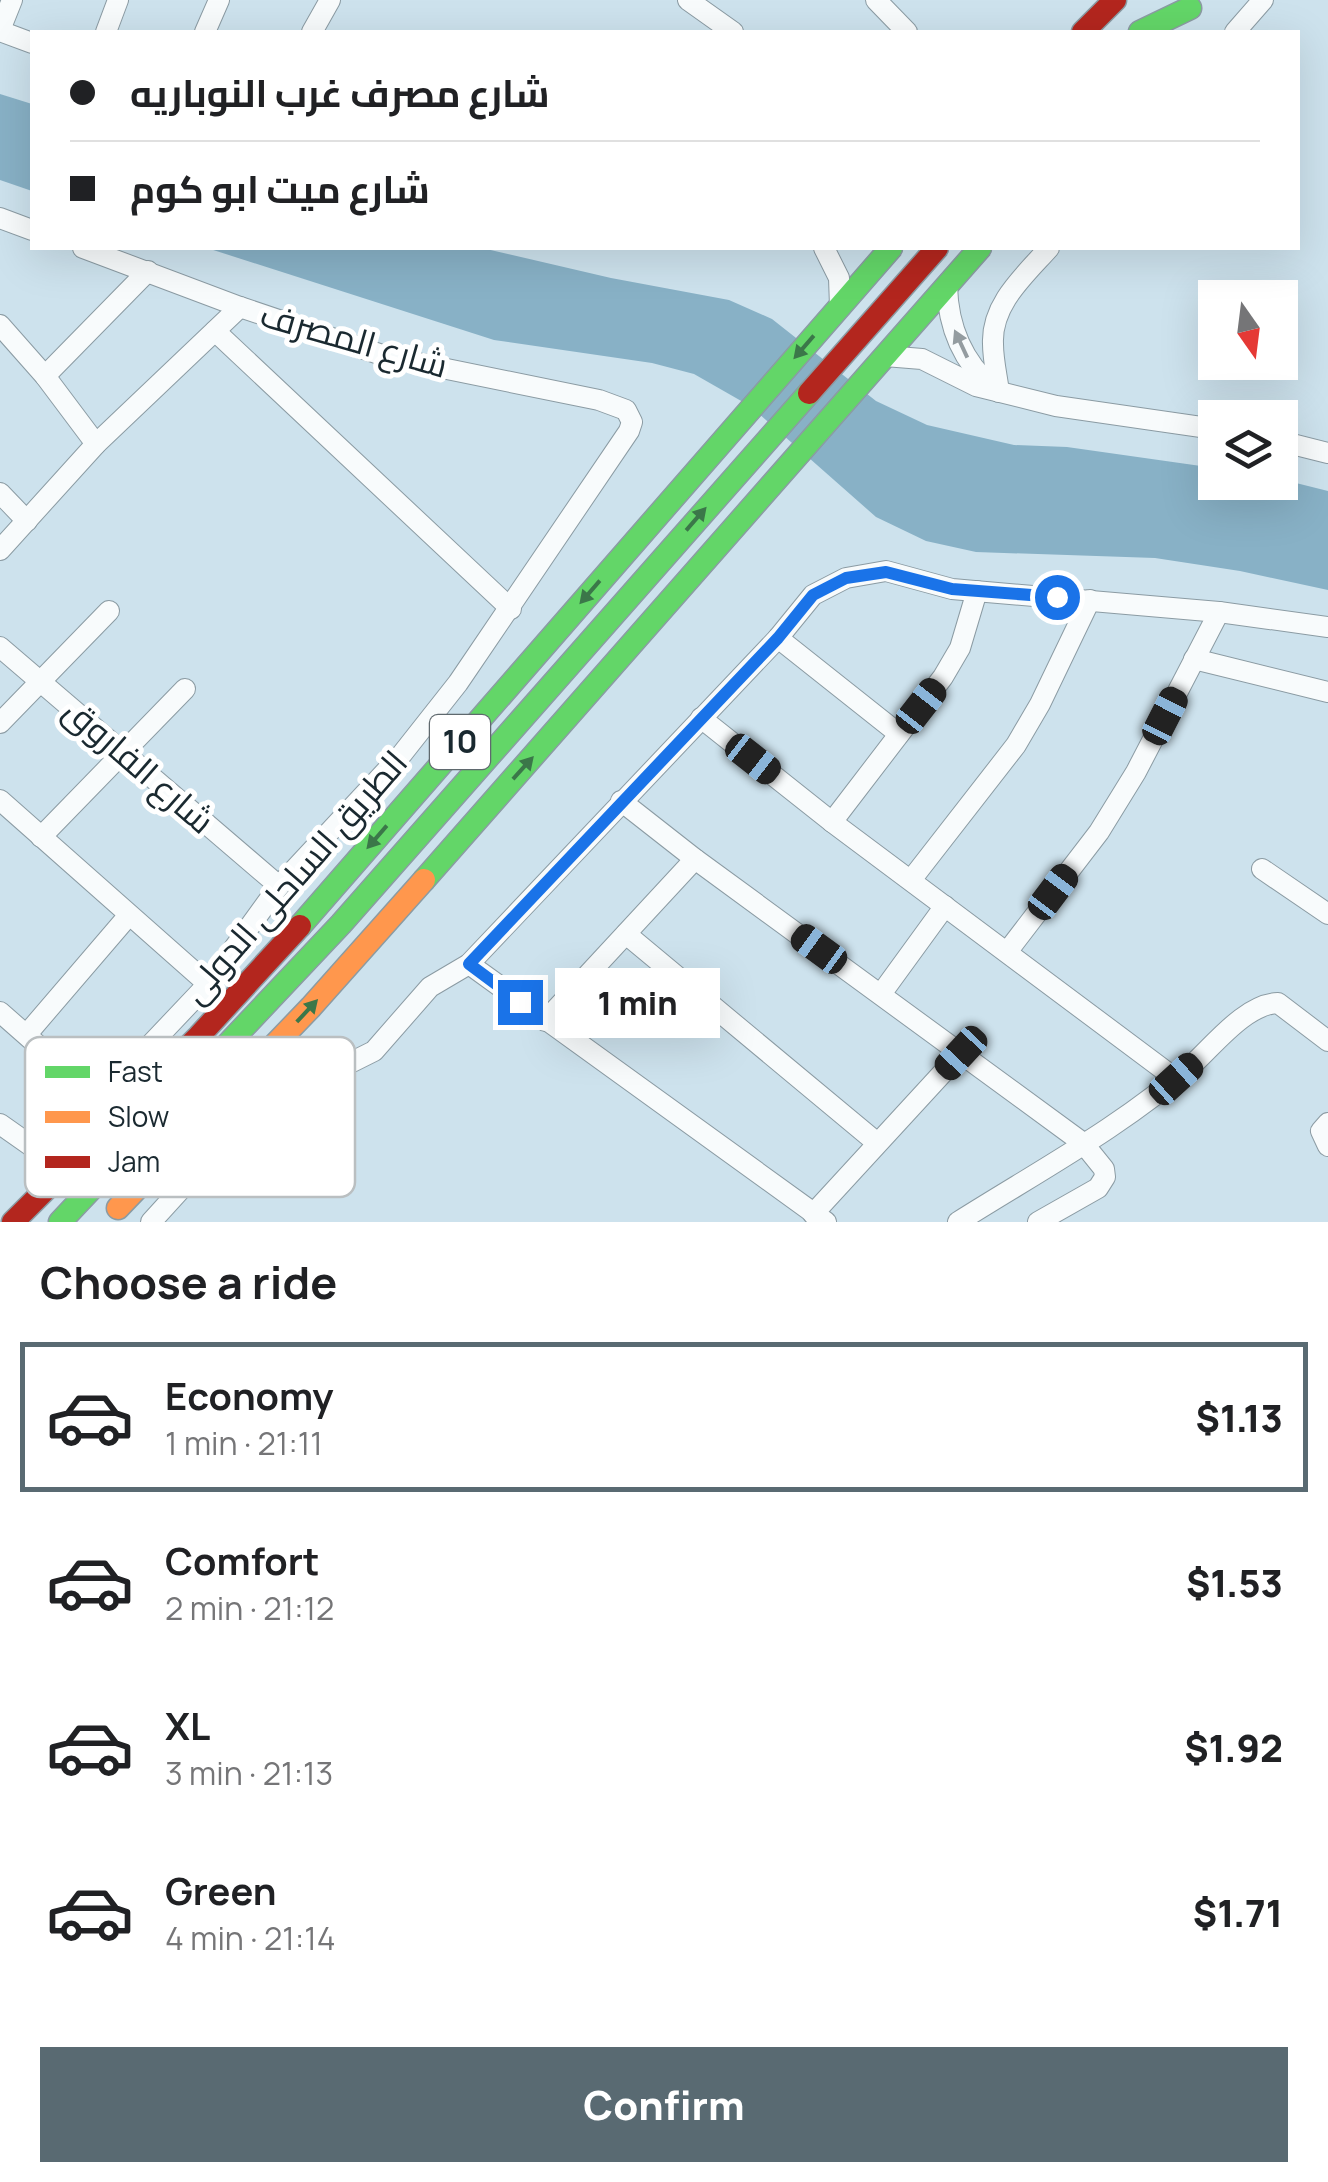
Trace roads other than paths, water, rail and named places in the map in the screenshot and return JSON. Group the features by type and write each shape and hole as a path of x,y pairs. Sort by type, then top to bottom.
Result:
{"highway":[{"path":"1086,30 1114,0"},
{"path":"1144,30 1193,4"},
{"path":"1170,30 1193,4"},
{"name":"الطريق الساحلى الدولى","path":"200,1037 889,250"},
{"path":"236,1037 935,250"},
{"name":"10","path":"282,1037 763,498 978,250"},
{"name":"الطريق الساحلى الدولى","path":"13,1222 37,1197"},
{"path":"58,1219 80,1197"},
{"name":"10","path":"118,1208 129,1197"}],"street":[{"path":"12,0 0,30 30,41"},
{"path":"107,30 118,0"},
{"path":"207,30 220,0"},
{"path":"313,30 330,0"},
{"path":"688,0 731,30"},
{"path":"876,0 905,30"},
{"path":"1237,30 1263,0"},
{"path":"0,218 30,229"},
{"name":"شارع المصرف","path":"88,250 240,307 388,356 545,387 626,410 630,415 629,431 511,609"},
{"path":"825,250 838,278 840,306"},
{"path":"999,392 992,344 998,314 1047,250"},
{"path":"46,376 148,271"},
{"path":"948,284 956,338 975,369 999,392"},
{"path":"0,550 96,444 240,307"},
{"path":"0,325 46,376 96,444"},
{"path":"158,1037 208,984 279,886 402,754 511,609 215,331"},
{"path":"885,356 922,359 960,380 1056,406 1198,427"},
{"path":"1298,446 1328,453"},
{"path":"0,493 27,521"},
{"path":"355,1062 374,1050 430,987 469,964 778,638 813,595 846,578 886,572 952,589 1219,612 1328,628"},
{"path":"832,822 943,677 960,648 977,591"},
{"path":"911,880 1016,745 1090,600"},
{"path":"0,723 110,611"},
{"path":"1008,952 1099,832 1136,772 1219,612"},
{"path":"778,638 899,734"},
{"name":"شارع الفاروق","path":"0,647 279,886"},
{"path":"1194,660 1328,692"},
{"path":"41,837 185,689"},
{"path":"701,718 832,822 1176,1079"},
{"path":"0,800 208,984"},
{"path":"620,802 1083,1143 1104,1169 1103,1182 1038,1222"},
{"path":"546,1021 695,860"},
{"path":"1262,869 1328,914"},
{"path":"881,994 945,906"},
{"path":"26,1034 129,915"},
{"path":"626,934 876,1142"},
{"path":"469,964 819,1218 876,1142 961,1053"},
{"path":"958,1222 1176,1079 1255,1009 1270,1004 1285,1008 1328,1041"},
{"path":"0,1012 29,1037"},
{"path":"1328,1123 1321,1131 1328,1146"},
{"path":"0,1124 25,1142"},
{"path":"118,1208 148,1222 171,1197"}],"water":[{"path":"0,94 30,103 30,190 0,180"},
{"path":"213,250 491,250 729,300 772,319 876,401 927,425 1014,445 1067,447 1198,466 1198,500 1298,500 1298,484 1328,491 1328,590 1155,558 976,552 926,541 876,517 750,406 694,374 652,363 494,340"}]}
